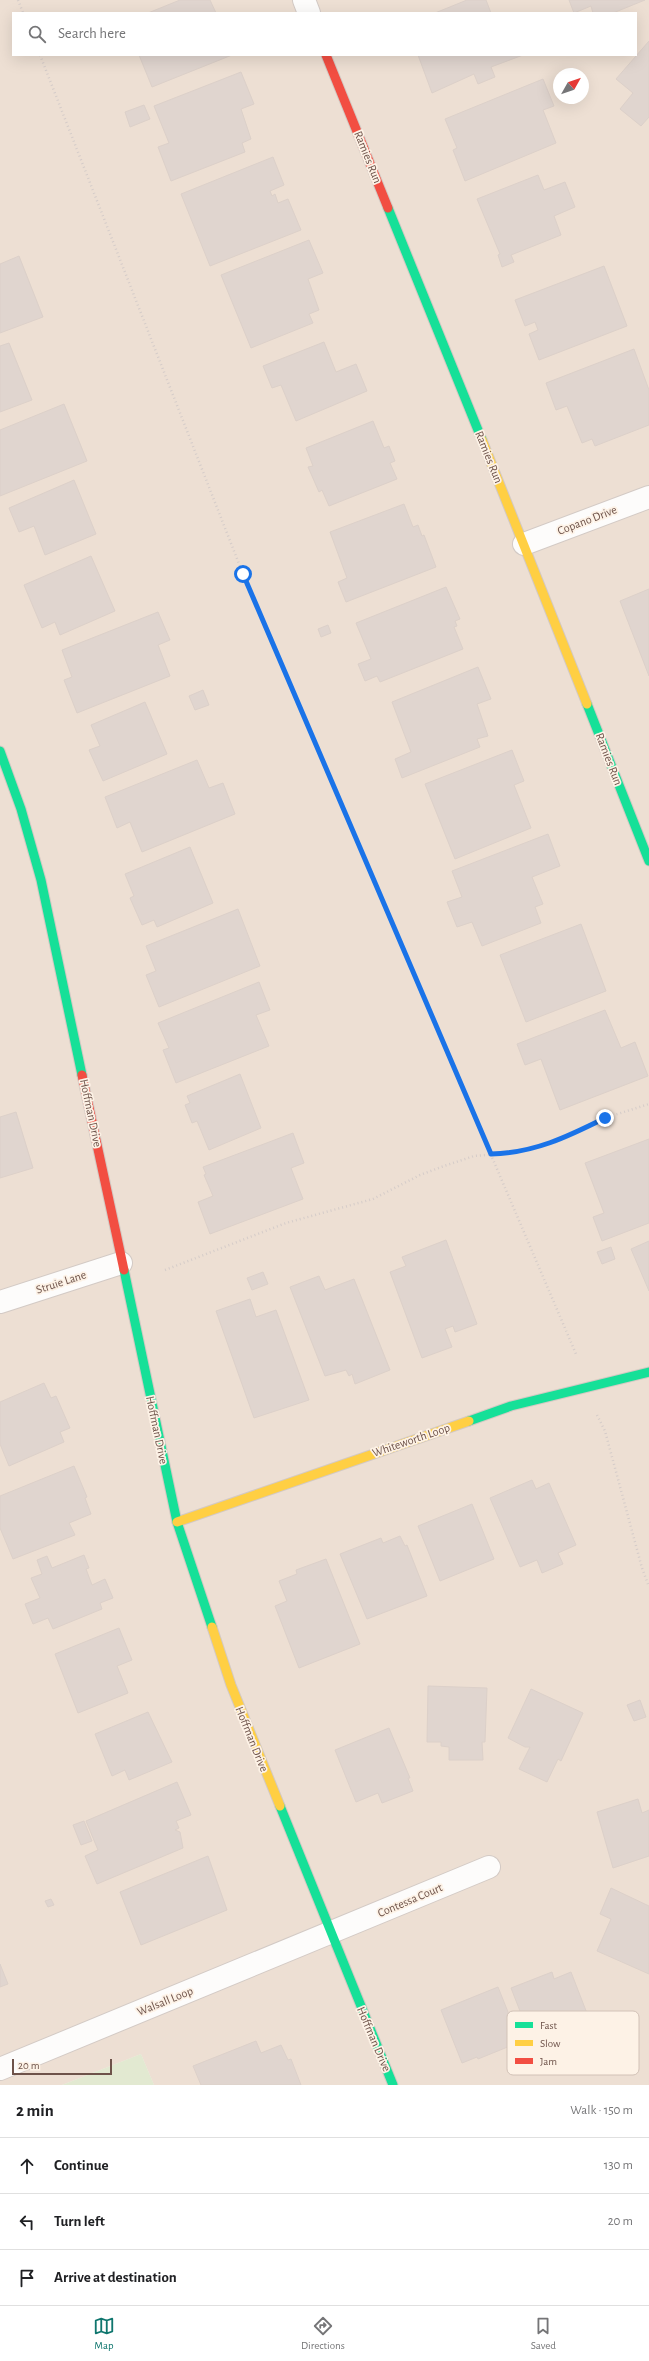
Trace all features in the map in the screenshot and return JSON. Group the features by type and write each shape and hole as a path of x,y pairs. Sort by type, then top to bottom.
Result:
{"street":[{"path":"304,0 309,12"},
{"name":"Ramies Run","path":"326,56 524,544 649,861"},
{"name":"Copano Drive","path":"524,544 649,497"},
{"name":"Hoffman Drive","path":"0,750 21,809 41,880 177,1522 231,1685 394,2085"},
{"name":"Struie Lane","path":"0,1302 122,1263"},
{"name":"Whiteworth Loop","path":"177,1522 511,1406 649,1372"},
{"name":"Contessa Court","path":"331,1933 489,1867"},
{"name":"Walsall Loop","path":"0,2069 331,1933"}],"path":[{"path":"18,0 23,12"},
{"path":"40,56 243,574 576,1354"},
{"path":"165,1270 286,1223 373,1199 420,1175 444,1166 474,1156 509,1154 555,1142 605,1118 649,1104"},
{"path":"595,1412 605,1431 642,1568 649,1586"}],"shaded area":[{"path":"0,0 649,0 649,2085 154,2085 141,2054 62,2085 0,2085"}],"green space":[{"path":"141,2054 154,2085 62,2085"}],"building":[{"path":"180,0 210,0 216,12 150,12"},
{"path":"467,0 486,0 491,12 437,12"},
{"path":"569,0 645,0 615,12 593,12 591,6 574,12"},
{"path":"649,41 649,117 641,126 620,109 633,93 616,79"},
{"path":"139,56 230,56 152,87"},
{"path":"418,56 520,56 491,67 495,77 478,84 474,74 432,93"},
{"path":"241,72 254,104 241,109 251,139 242,143 245,152 171,181 158,147 169,143 154,106"},
{"path":"543,79 554,106 543,110 556,143 465,181 453,150 457,148 445,119"},
{"path":"144,105 150,119 130,127 125,112"},
{"path":"273,157 284,185 270,191 272,196 275,194 278,203 288,199 301,230 210,266 181,194"},
{"path":"538,175 544,190 565,182 575,207 554,216 561,235 511,255 514,262 502,267 498,255 500,254 477,199"},
{"path":"309,240 323,273 308,279 319,310 309,314 313,323 251,348 221,275"},
{"path":"19,256 43,317 0,333 0,264"},
{"path":"604,266 627,326 539,360 529,334 538,330 535,322 525,326 515,300"},
{"path":"324,342 336,372 356,364 367,391 296,421 281,385 272,388 263,366"},
{"path":"9,343 32,400 0,412 0,346"},
{"path":"634,349 649,390 649,425 595,446 592,439 582,443 567,406 556,410 546,383"},
{"path":"64,404 87,461 0,496 0,430"},
{"path":"373,421 384,448 389,446 395,461 390,463 397,479 329,506 322,490 319,492 308,467 313,466 306,448"},
{"path":"74,480 96,534 45,555 34,526 19,532 9,508"},
{"path":"404,504 413,527 418,525 422,536 424,535 436,567 346,602 338,582 347,578 330,532"},
{"path":"91,556 115,611 60,635 55,622 42,628 24,585"},
{"path":"446,587 460,619 455,621 457,626 454,627 463,649 380,682 377,676 365,681 358,664 371,659 356,623"},
{"path":"649,589 649,676 620,601"},
{"path":"158,612 170,640 158,645 170,676 77,713 64,680 72,677 62,650"},
{"path":"328,625 331,633 321,637 318,629"},
{"path":"478,667 491,699 477,704 488,736 477,739 480,747 402,778 395,759 411,752 392,702"},
{"path":"203,690 209,705 195,710 189,696"},
{"path":"145,702 167,754 103,781 89,750 100,746 91,725"},
{"path":"512,750 524,781 514,785 531,828 455,859 425,784"},
{"path":"197,760 209,788 223,783 235,814 142,852 130,822 117,828 105,797"},
{"path":"548,834 560,866 532,877 543,904 535,907 541,923 482,946 472,922 457,927 447,902 462,897 452,871"},
{"path":"190,847 213,903 157,927 154,920 142,925 130,898 134,896 125,874"},
{"path":"238,909 260,966 159,1007 146,975 156,971 146,946"},
{"path":"581,924 606,991 526,1022 500,955"},
{"path":"259,982 270,1010 256,1015 269,1046 176,1083 163,1050 169,1048 158,1023"},
{"path":"605,1010 621,1048 635,1042 648,1076 560,1110 541,1059 525,1065 517,1044"},
{"path":"240,1074 261,1128 209,1150 197,1121 192,1123 185,1105 190,1103 187,1096"},
{"path":"16,1112 33,1168 0,1178 0,1117"},
{"path":"293,1133 304,1163 291,1168 303,1199 210,1234 198,1202 213,1196 204,1175 206,1174 203,1167"},
{"path":"649,1139 649,1223 602,1241 593,1217 604,1213 585,1163"},
{"path":"446,1240 477,1324 455,1332 453,1326 445,1329 452,1347 422,1358 390,1272 406,1266 402,1257"},
{"path":"649,1241 649,1291 631,1249"},
{"path":"611,1247 615,1259 602,1264 597,1252"},
{"path":"263,1272 268,1284 252,1290 247,1278"},
{"path":"319,1276 325,1290 354,1279 390,1370 355,1384 352,1374 349,1376 346,1370 325,1376 290,1287"},
{"path":"250,1299 256,1317 276,1310 309,1400 254,1418 216,1311"},
{"path":"44,1383 51,1398 56,1396 70,1428 60,1432 64,1442 9,1466 0,1444 0,1402"},
{"path":"74,1466 87,1497 85,1498 91,1514 69,1523 75,1535 13,1559 0,1528 0,1496"},
{"path":"532,1480 536,1489 549,1483 576,1545 558,1553 563,1564 542,1573 537,1560 520,1567 490,1498"},
{"path":"472,1504 494,1559 440,1581 418,1526"},
{"path":"400,1536 405,1546 407,1545 427,1596 367,1619 340,1554 381,1538 383,1543"},
{"path":"84,1555 89,1568 86,1569 92,1585 105,1579 113,1598 100,1603 102,1609 53,1629 48,1618 33,1624 25,1604 40,1598 31,1578 42,1574 37,1560 47,1556 52,1568"},
{"path":"326,1559 360,1644 299,1668 275,1606 287,1601 279,1581 297,1574 296,1570"},
{"path":"119,1628 132,1660 117,1666 128,1693 78,1713 55,1654"},
{"path":"428,1686 487,1688 485,1742 482,1742 483,1760 449,1760 449,1747 441,1746 441,1742 427,1742"},
{"path":"531,1689 583,1713 561,1761 558,1759 547,1782 519,1769 530,1747 525,1747 508,1738"},
{"path":"640,1700 646,1717 634,1721 627,1705"},
{"path":"148,1712 172,1762 129,1780 125,1770 112,1776 95,1734"},
{"path":"389,1728 410,1778 408,1778 413,1791 382,1803 378,1793 356,1802 335,1750"},
{"path":"177,1782 191,1815 176,1821 179,1828 175,1830 180,1832 183,1848 97,1884 85,1856 98,1850 86,1821"},
{"path":"638,1799 642,1813 649,1810 649,1856 613,1868 597,1812"},
{"path":"84,1821 92,1841 81,1845 73,1825"},
{"path":"208,1856 227,1910 141,1945 120,1892"},
{"path":"611,1888 649,1906 649,1974 597,1951 611,1919 600,1914"},
{"path":"51,1899 54,1905 48,1907 45,1901"},
{"path":"0,1964 8,1984 0,1987"},
{"path":"552,1972 554,1979 571,1972 586,2011 520,2011 511,1988"},
{"path":"498,1987 508,2011 507,2047 478,2059 477,2057 462,2063 441,2010"},
{"path":"256,2041 261,2053 281,2045 288,2060 291,2059 301,2085 201,2085 193,2066"}],"traffic: fast":[{"path":"388,208 482,440"},
{"path":"587,704 649,861"},
{"path":"0,751 21,809 41,880 82,1075"},
{"path":"124,1270 177,1522 212,1627"},
{"path":"469,1421 511,1406 649,1372"},
{"path":"280,1806 393,2085"}],"traffic: slow":[{"path":"482,440 587,704"},
{"path":"177,1522 469,1421"},
{"path":"212,1627 231,1685 280,1806"}],"traffic: jam":[{"path":"326,56 388,208"},
{"path":"82,1075 124,1270"}],"route":[{"path":"243,574 491,1154 509,1154 555,1142 573,1135 605,1118"}]}
